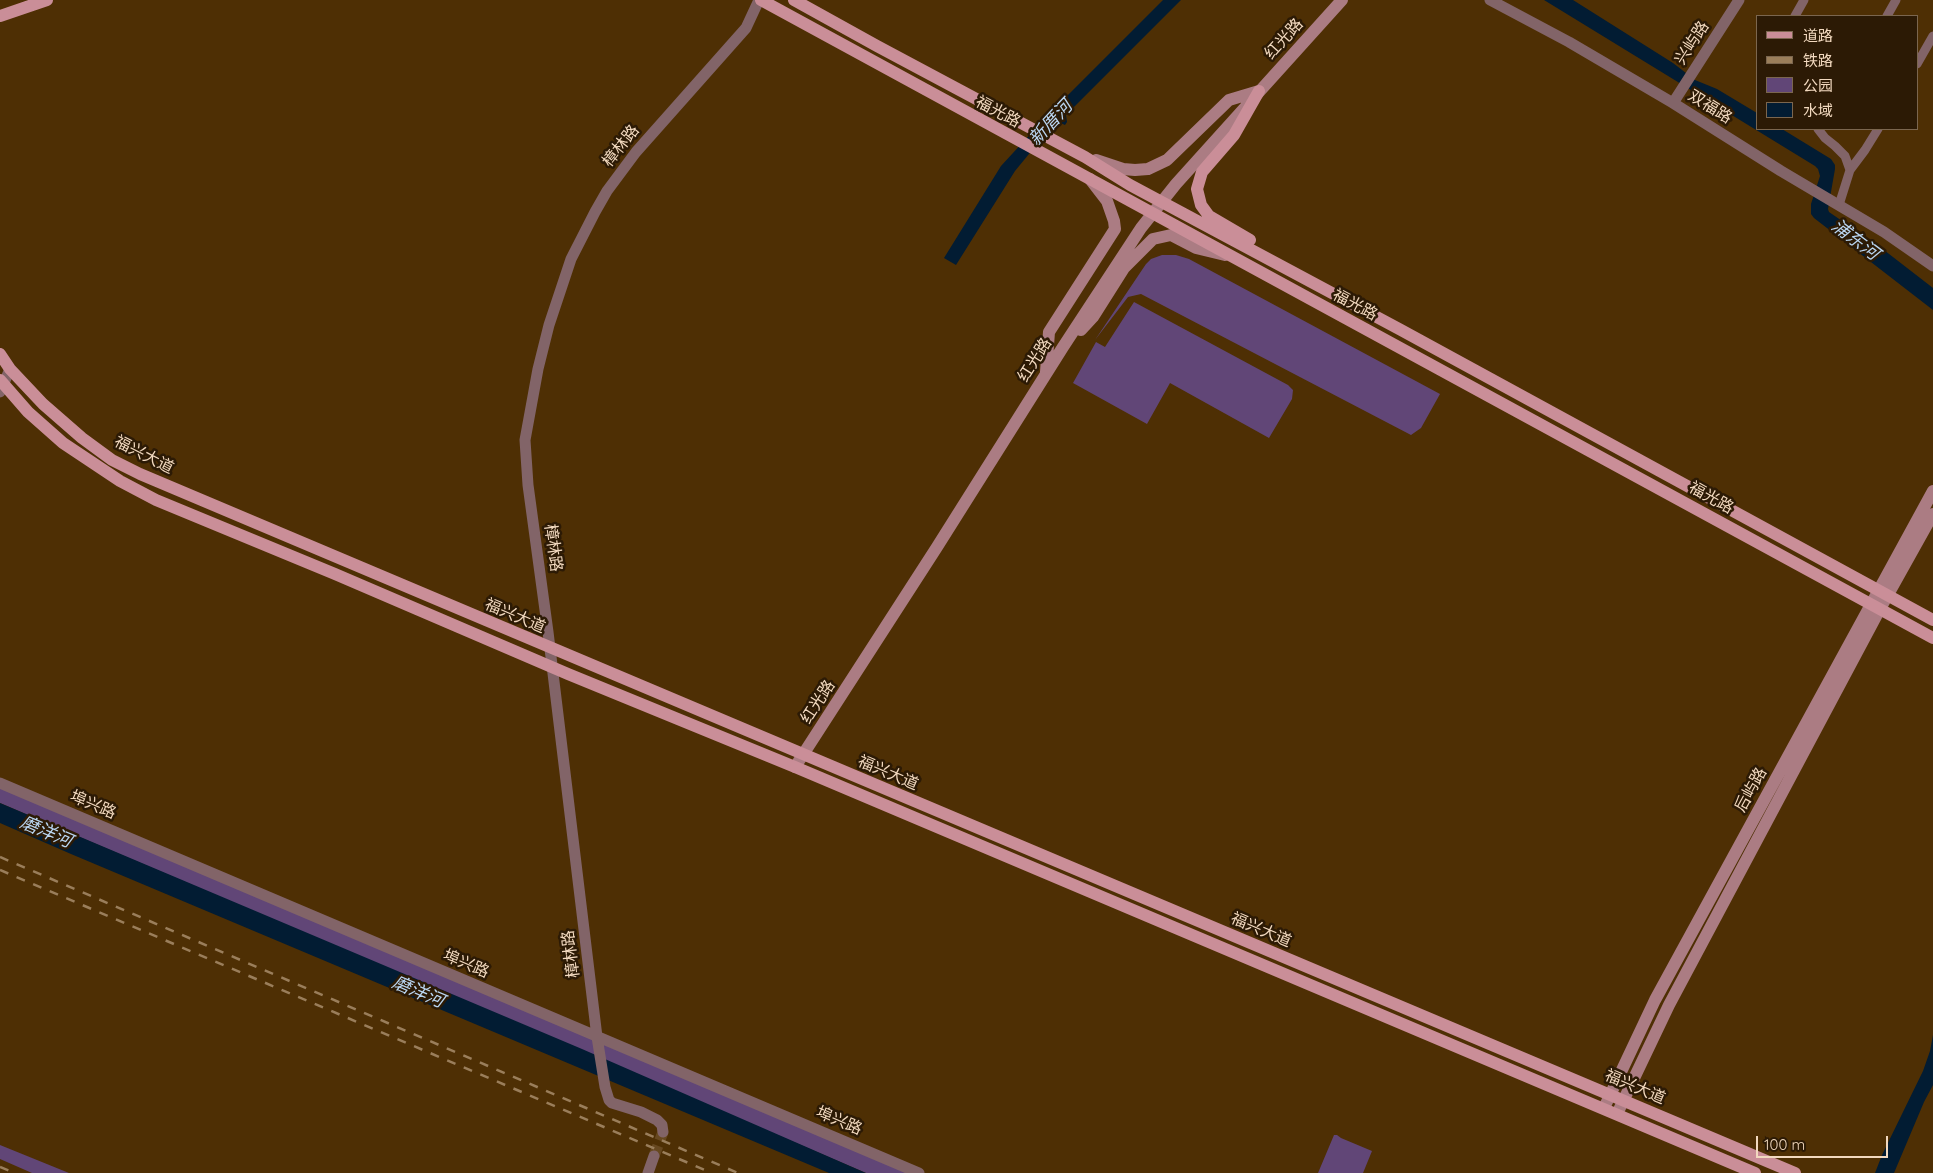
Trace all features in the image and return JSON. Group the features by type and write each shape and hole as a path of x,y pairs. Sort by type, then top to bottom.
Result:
{"main road":[{"path":"0,16 48,0"},
{"name":"福光路","path":"760,0 1933,638"},
{"name":"福光路","path":"794,0 1030,126 1085,156 1130,185 1161,202 1933,620"},
{"name":"红光路","path":"795,767 937,547 1045,374 1152,213 1342,0"},
{"path":"1085,156 1123,169 1148,168 1167,160 1228,100 1259,91"},
{"path":"1259,91 1234,135 1202,172 1197,189 1201,205 1209,216 1248,238 1280,265"},
{"path":"1045,374 1049,332 1115,229 1107,201 1090,179"},
{"path":"1063,347 1093,317 1124,268 1153,239 1171,235 1196,248 1230,256"},
{"name":"福兴大道","path":"0,354 10,369 44,404 82,438 112,460 140,474 1795,1173"},
{"name":"福兴大道","path":"1,385 63,443 105,472 143,494 795,767 1755,1173"},
{"name":"后屿路","path":"1617,1114 1669,1005 1876,607 1933,492"},
{"name":"后屿路","path":"1883,593 1933,514"},
{"name":"后屿路","path":"1604,1108 1655,1000 1876,607"}],"street":[{"name":"樟林路","path":"663,1132 662,1125 657,1120 641,1112 612,1103 605,1088 528,485 525,440 538,369 559,293 578,242 607,191 656,128 746,28 760,0"},
{"name":"双福路","path":"1490,0 1569,42 1673,103 1814,191 1884,232 1933,266"},
{"name":"兴屿路","path":"1673,103 1738,0"},
{"path":"1796,15 1804,0"},
{"path":"1888,15 1896,0"},
{"path":"1918,62 1933,36"},
{"path":"1819,130 1845,156 1850,170"},
{"path":"1836,203 1850,170 1877,130"},
{"path":"1,385 10,369"},
{"name":"埠兴路","path":"0,783 919,1173"},
{"path":"648,1173 654,1156"}],"green space":[{"path":"1162,255 1176,255 1189,259 1440,394 1421,428 1411,435 1141,294 1128,297 1095,340 1146,264 1151,259"},
{"path":"1134,302 1288,385 1293,390 1292,399 1269,438 1170,383 1147,424 1073,383 1096,342 1105,347"},
{"path":"0,785 914,1173 866,1173 0,803"},
{"path":"1334,1135 1372,1151 1363,1173 1318,1173"},
{"path":"0,1145 69,1173 32,1173 0,1159"}],"water":[{"name":"新厝河","path":"1163,0 1181,0 1066,115 1067,122 1065,125 1056,121 1015,171 956,265 944,258 1001,166 1047,116"},
{"path":"1544,0 1573,0 1673,63 1695,80 1717,89 1756,112 1756,130"},
{"name":"浦东河","path":"1756,130 1784,130 1831,159 1835,169 1829,212 1880,247 1933,288 1933,310 1814,218 1811,214 1811,204 1820,176 1815,166"},
{"name":"磨洋河","path":"0,803 582,1049 866,1173 829,1173 71,854 0,823"},
{"path":"1933,1035 1933,1085 1894,1173 1875,1173 1923,1071"}],"tunnel":[{"path":"654,1156 663,1132"}],"railway":[{"path":"0,857 738,1173"},
{"path":"0,870 712,1173"},
{"path":"0,1167 15,1173"}]}
